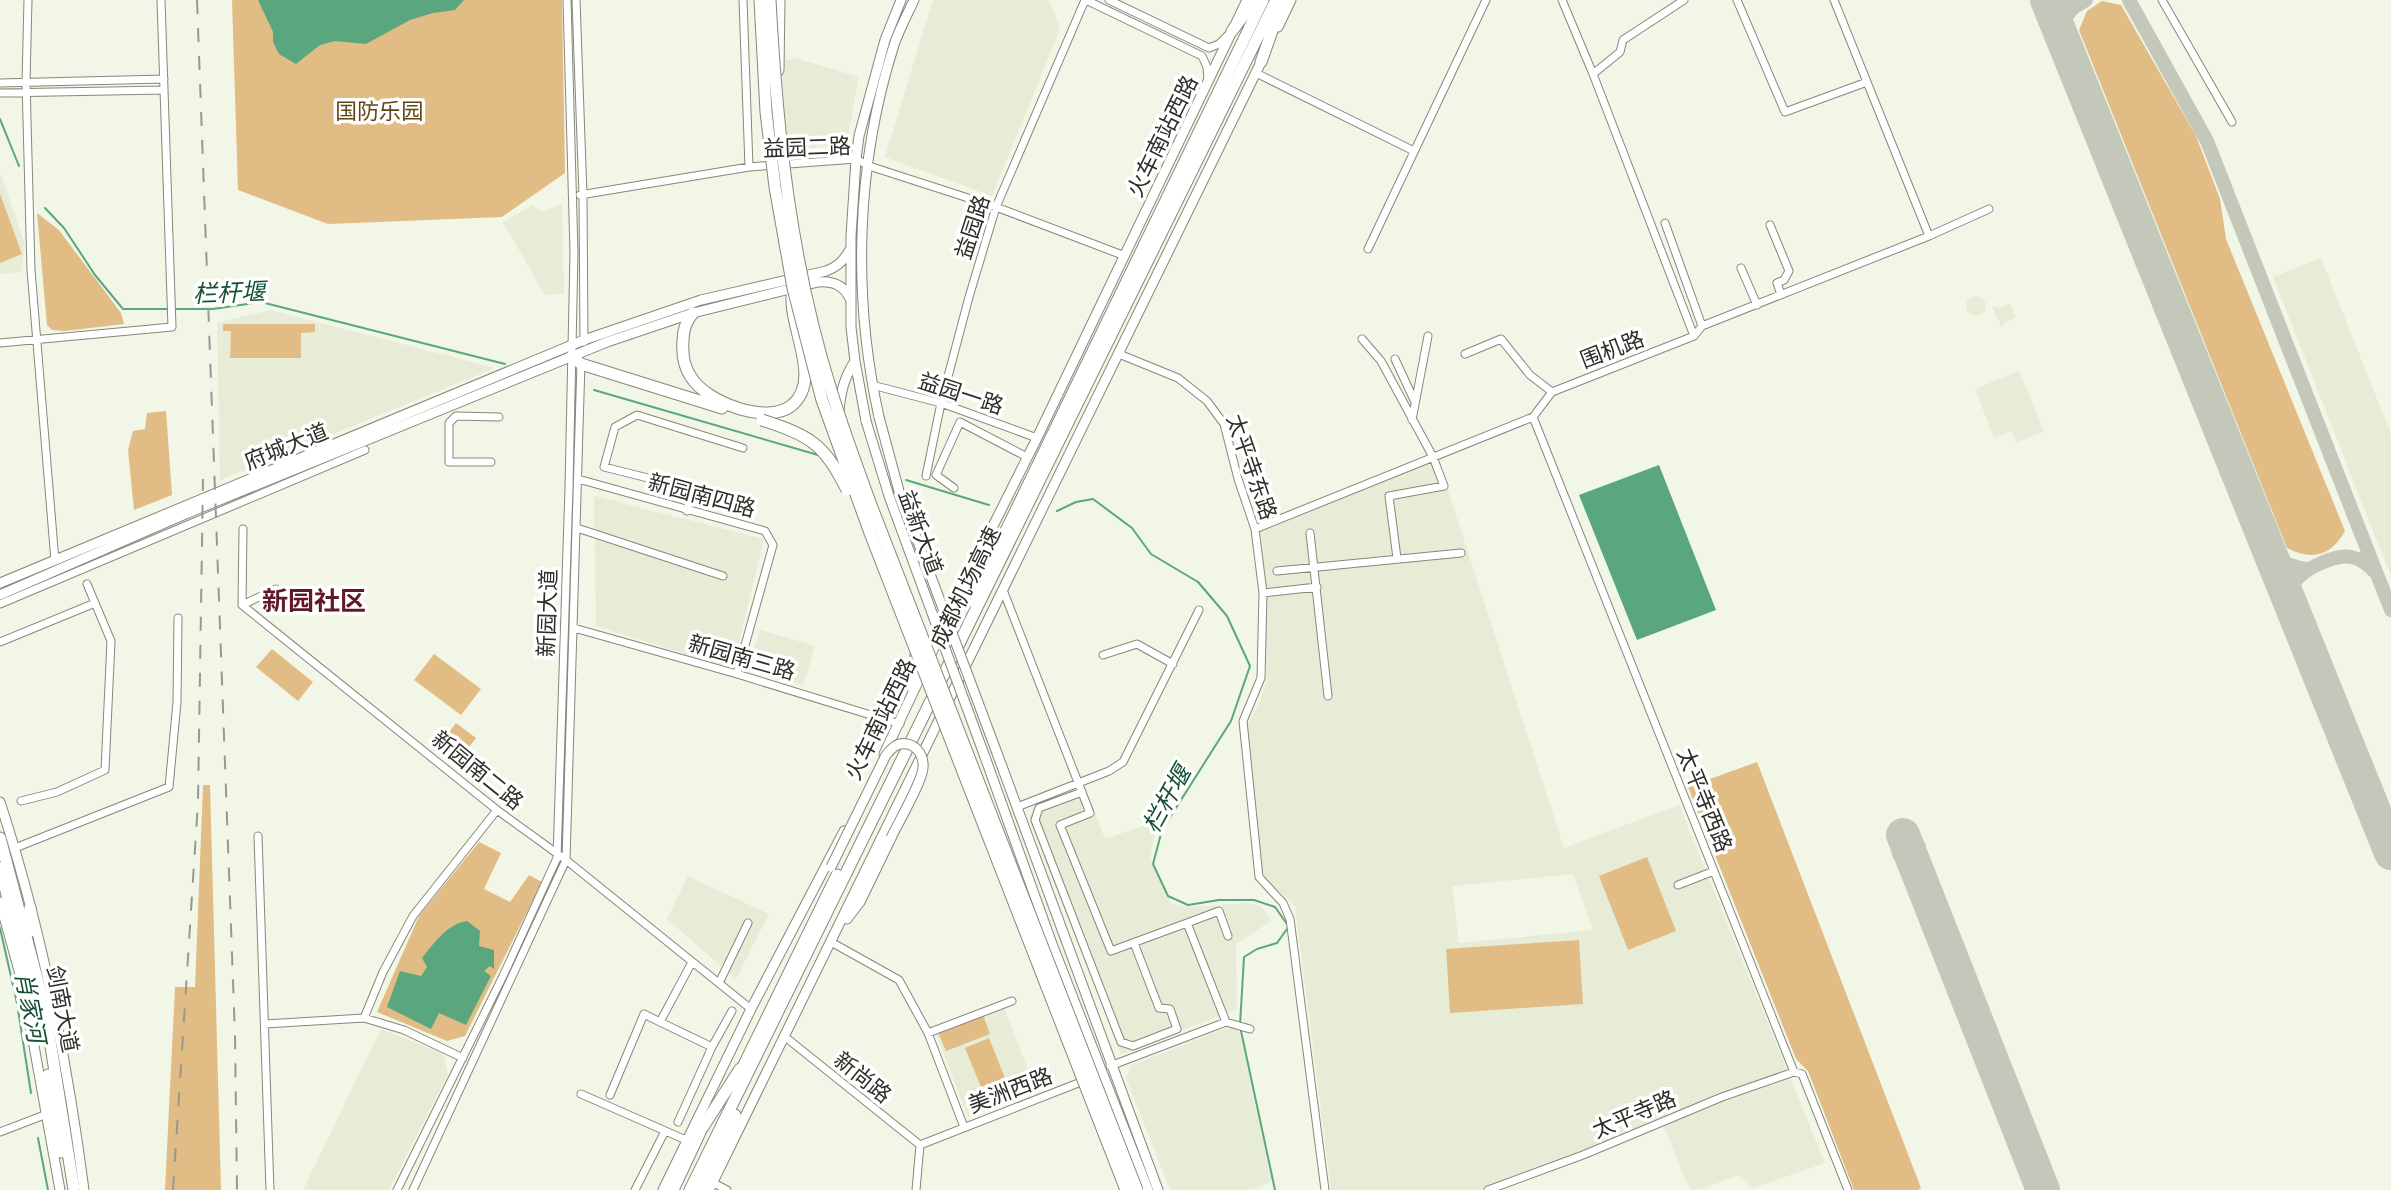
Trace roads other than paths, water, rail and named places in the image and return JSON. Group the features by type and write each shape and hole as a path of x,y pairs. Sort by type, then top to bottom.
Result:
{"highway":[{"path":"760,0 770,155 793,288 822,400 870,533 1126,1190"},
{"path":"770,0 774,82 785,182 795,243 830,390 876,519 1137,1190"},
{"path":"774,82 779,66 779,0"},
{"path":"1232,31 1255,0"},
{"name":"成都机场高速","path":"690,1190 780,1009 1263,0"},
{"name":"成都机场高速","path":"682,1190 1276,0"},
{"path":"1258,67 1283,0"},
{"path":"577,354 763,417 788,408 800,395 804,385 805,370 790,303 793,288"},
{"path":"693,313 685,327 683,349 691,378 718,400 813,441 836,467 870,533"},
{"name":"剑南大道","path":"0,838 24,941 67,1190"},
{"name":"剑南大道","path":"0,868 45,1009 74,1190"},
{"path":"23,985 24,941 30,908"},
{"path":"700,1190 755,1074 780,1009"},
{"path":"673,1190 701,1130 747,1058"}],"main road":[{"name":"益新大道","path":"901,0 885,40 859,136 856,159 851,301 855,361 866,421 889,496 1052,944 1148,1190"},
{"name":"益新大道","path":"914,0 895,44 872,138 864,199 862,282 868,366 899,491 1158,1190"},
{"name":"火车南站西路","path":"663,1190 751,1009 900,724 965,582 1247,0"},
{"path":"711,1186 1291,0"},
{"name":"府城大道","path":"0,595 188,513 577,354 584,340 701,300 826,271 844,260 851,248"},
{"path":"577,354 693,313 818,282 837,284 851,301"},
{"name":"府城大道","path":"0,583 577,354"},
{"path":"855,361 841,389 838,434 845,477 878,570 915,656 909,704"},
{"path":"791,932 807,913 886,755 894,746 903,743 915,747 923,768 860,902 831,942"},
{"path":"0,802 15,848 58,1033 84,1190"},
{"path":"0,902 23,985 60,1190"}],"street":[{"path":"28,0 26,82 31,270 55,561"},
{"path":"0,343 172,327 161,0"},
{"name":"新园大道","path":"413,1190 566,860 578,479 567,0"},
{"path":"576,0 583,195 584,340"},
{"path":"743,0 749,167"},
{"path":"1085,0 1202,56 1207,67 1208,84"},
{"name":"益园路","path":"926,476 941,403 996,207 1085,0"},
{"path":"1109,0 1209,48 1219,44 1232,31"},
{"path":"1368,249 1486,0"},
{"path":"1562,0 1694,336"},
{"path":"1593,74 1620,52 1623,40 1684,0"},
{"path":"1737,0 1785,112 1867,82"},
{"path":"1834,0 1929,236"},
{"path":"2162,0 2232,122"},
{"path":"1258,67 1414,151"},
{"path":"0,83 164,79"},
{"path":"0,93 164,90"},
{"name":"益园二路","path":"573,195 749,167 856,159 1125,256"},
{"path":"1665,223 1702,326 1989,209"},
{"path":"1770,225 1789,271 1784,280 1777,283 1781,295"},
{"path":"1741,268 1757,305"},
{"name":"围机路","path":"1552,392 1694,336 1702,326"},
{"path":"1412,420 1428,336"},
{"path":"1362,339 1381,361 1433,457 1444,486 1389,496 1397,558"},
{"path":"1255,529 1533,417 1552,392 1530,375 1501,339 1465,354"},
{"name":"新园大道","path":"397,1190 503,976 557,858 577,354"},
{"name":"太平寺东路","path":"1119,354 1178,378 1207,401 1224,424 1255,529 1263,593 1261,678 1243,721 1259,877 1283,903 1290,919 1325,1190"},
{"path":"1395,359 1415,402"},
{"name":"益园一路","path":"872,385 966,411 1037,438"},
{"path":"954,488 936,475 966,411"},
{"path":"687,511 692,489 604,467 615,427 637,415 743,448"},
{"path":"491,462 449,462 449,423 456,416 499,417"},
{"name":"太平寺西路","path":"1533,417 1794,1072 1802,1074 1848,1190"},
{"path":"960,422 1027,457"},
{"path":"0,604 365,450"},
{"name":"新园南四路","path":"578,479 765,531 773,545 737,674"},
{"path":"577,528 723,576"},
{"path":"243,529 242,605 276,589"},
{"path":"1310,533 1328,696"},
{"path":"1277,571 1461,553"},
{"path":"21,801 57,792 105,770 111,641 87,584"},
{"path":"1263,593 1317,587"},
{"path":"1003,590 1090,813 1060,825 1111,951 1219,911 1228,936"},
{"path":"0,642 95,603"},
{"name":"新园南二路","path":"242,605 751,1009"},
{"path":"1017,807 1109,771 1123,762 1199,610"},
{"path":"15,848 169,787 177,702 178,618"},
{"name":"新园南三路","path":"574,628 900,724"},
{"path":"1103,655 1137,644 1173,664"},
{"path":"1082,792 1039,808 1035,820 1121,1042 1133,1046 1177,1029 1170,1009 1159,1008 1134,943"},
{"path":"364,1018 383,972 413,916 497,810"},
{"path":"258,836 270,1190"},
{"path":"1678,885 1714,871"},
{"path":"719,983 748,923"},
{"path":"1187,923 1226,1022"},
{"path":"831,942 899,980 928,1033 964,1127"},
{"path":"660,1022 692,962"},
{"path":"928,1033 1012,1001"},
{"path":"678,1122 732,1011"},
{"path":"610,1095 644,1014 712,1047"},
{"path":"265,1024 364,1018 404,1030 473,1062"},
{"path":"1111,1065 1226,1022 1250,1029"},
{"name":"新尚路","path":"784,1036 920,1145"},
{"name":"美洲西路","path":"920,1145 1101,1074 1111,1065"},
{"name":"太平寺路","path":"1488,1190 1583,1155 1722,1097 1794,1072"},
{"path":"581,1094 686,1140"},
{"path":"0,1132 47,1114"},
{"path":"635,1190 665,1131"},
{"path":"916,1190 920,1145"},
{"path":"711,1186 727,1190"}],"waterway":[{"name":"栏杆堰","path":"0,119 19,166"},
{"name":"栏杆堰","path":"45,208 64,228 95,275 123,309 213,309 261,302 505,364"},
{"name":"栏杆堰","path":"594,390 818,455"},
{"name":"栏杆堰","path":"906,480 989,505"},
{"name":"栏杆堰","path":"1057,511 1076,502 1093,499 1132,528 1151,554 1198,582 1227,616 1250,666 1231,721 1162,830 1153,864 1168,896 1188,905 1219,900 1254,900 1275,907 1287,924"},
{"name":"肖家河","path":"0,928 17,1003 31,1093"},
{"name":"栏杆堰","path":"1240,1025 1244,957 1277,943 1287,929"},
{"name":"栏杆堰","path":"1241,1031 1275,1190"},
{"name":"肖家河","path":"38,1138 48,1190"}],"railway":[{"path":"197,0 235,1036 237,1190"},
{"path":"173,1190 198,802 203,479"}],"district":[{"name":"新园社区","path":"314,600"}],"park label":[{"name":"国防乐园","path":"379,111"}]}
